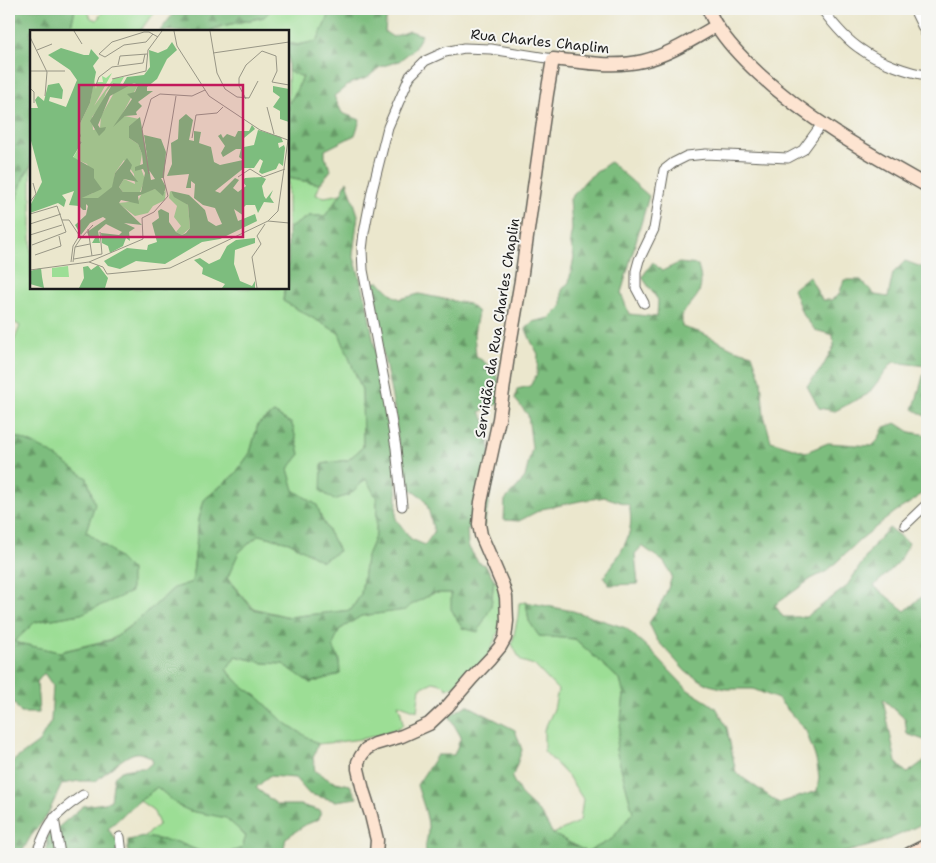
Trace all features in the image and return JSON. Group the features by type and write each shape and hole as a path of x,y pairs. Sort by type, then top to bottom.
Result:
{"street":[{"path":"708,9 716,26 744,59 770,84 822,124 858,147 927,186"},
{"path":"822,9 843,33 863,51 899,68 927,75"},
{"path":"914,9 927,36"},
{"name":"Rua Charles Chaplim","path":"402,506 390,406 363,270 362,250 372,191 388,127 410,76 425,61 445,52 464,48 491,49 553,59 616,64 642,62 664,55 716,26"},
{"name":"Servidão da Rua Charles Chaplin","path":"376,854 377,840 358,768 361,756 366,749 375,744 402,736 429,724 447,707 500,647 505,638 507,621 506,597 478,524 499,419 553,59"},
{"path":"644,303 636,288 636,271 639,260 654,229 664,170 687,156 706,154 788,158 803,150 822,124"},
{"path":"905,525 927,504"},
{"path":"34,854 37,852 54,818 83,796"},
{"path":"54,818 60,854"},
{"path":"120,837 122,854"},
{"path":"909,854 927,845"}],"green space":[{"path":"9,9 75,9 70,30 30,30 30,167 24,176 9,217"},
{"path":"75,9 87,9 91,18 97,20 104,9 156,9 141,30 70,30"},
{"path":"177,9 272,9 264,17 212,30 161,30"},
{"path":"272,9 332,9 317,41 298,45 289,43 289,30 212,30 264,17"},
{"path":"332,9 389,9 387,11 385,32 393,37 409,31 422,35 414,49 399,61 380,67 367,78 351,83 334,96 342,113 360,120 355,135 325,150 325,157 331,170 320,184 289,178 289,103 303,77 289,71 289,43 298,45 317,41"},
{"path":"289,71 303,76 289,103"},
{"path":"610,162 649,196 621,293 629,314 657,317 658,300 642,277 653,262 662,271 679,263 698,265 701,281 699,292 682,314 682,327 702,333 734,349 752,354 761,380 764,415 771,441 806,452 828,443 872,446 878,440 884,427 896,423 910,432 927,435 927,488 916,499 895,512 861,539 827,571 811,579 775,605 783,617 806,617 846,587 876,542 889,528 909,543 898,563 874,586 905,611 927,592 927,741 907,734 905,719 883,699 896,762 907,773 927,759 927,821 908,831 872,845 841,854 427,854 427,820 417,785 437,755 454,755 461,737 449,716 467,705 515,730 522,750 512,778 522,796 542,815 553,834 587,852 612,839 633,812 616,750 624,695 620,680 575,639 539,636 529,621 526,602 573,611 626,628 688,690 717,709 727,728 736,773 779,803 817,791 819,777 816,759 806,731 778,699 753,689 726,689 709,685 686,672 657,640 649,623 668,589 672,576 664,562 642,546 635,554 638,584 609,585 604,577 625,544 630,526 629,505 605,497 542,509 519,521 504,520 505,500 525,477 532,448 528,415 515,399 517,389 530,386 537,374 538,354 526,329 532,322 550,318 562,306 562,290 569,282 574,257 570,240 572,229 570,199 587,179"},
{"path":"30,167 30,289 284,289 283,301 339,333 362,390 363,447 348,460 322,464 334,499 349,495 366,478 377,499 376,534 366,558 361,594 351,610 289,617 253,608 227,578 239,552 259,535 289,542 321,560 339,551 322,519 317,505 294,491 288,469 300,454 292,424 274,413 258,424 250,453 235,474 204,500 199,519 192,582 174,588 143,616 112,639 59,652 13,642 35,622 81,614 131,570 114,553 86,531 95,504 20,438 9,437 9,353 20,326 9,319 9,292 11,289 9,287 9,217 24,176"},
{"path":"289,178 320,184 316,195 325,197 341,194 325,216 309,216 289,228"},
{"path":"347,181 358,215 353,254 366,299 392,443 397,497 396,519 411,539 425,545 434,532 425,501 418,494 402,485 395,412 369,283 379,282 400,299 419,294 469,304 478,312 474,334 476,356 491,367 498,378 501,402 480,412 488,426 492,484 484,526 467,529 468,546 478,562 485,565 494,579 491,607 478,632 462,628 451,609 451,593 434,593 411,605 406,610 361,616 339,630 333,646 339,659 340,674 310,683 283,664 264,663 236,656 226,670 284,722 318,744 313,758 315,771 331,781 350,785 357,798 336,801 309,794 295,778 269,776 256,788 278,805 301,805 321,811 319,819 305,825 286,838 284,854 128,854 128,840 144,837 177,842 199,851 228,853 242,848 246,836 226,818 190,811 179,806 157,787 108,829 118,842 118,854 47,854 47,837 83,806 105,803 111,800 114,778 117,773 129,769 146,768 153,762 151,757 138,753 121,760 96,781 62,784 47,816 31,836 23,850 14,851 9,845 9,764 39,742 51,721 53,686 44,673 37,682 39,713 21,713 9,696 9,437 20,438 46,450 87,478 95,504 86,531 114,553 131,570 131,592 81,614 35,622 14,642 59,652 112,640 143,616 174,588 192,582 199,519 204,500 235,474 250,453 258,424 274,413 292,424 300,454 288,469 294,490 317,505 322,519 339,551 322,561 289,542 259,535 239,552 227,579 253,609 289,617 351,610 361,594 366,558 376,534 377,499 366,479 349,495 334,500 321,491 322,464 348,460 363,447 362,390 339,333 283,301 285,289 289,289 289,228 309,216 325,216 341,194"},
{"path":"905,261 927,269 927,417 913,409 926,366 893,362 868,394 835,411 819,408 807,386 822,368 834,346 833,335 815,330 802,313 793,289 809,276 822,300 831,300 839,295 844,280 861,280 875,295 888,297 893,273"},
{"path":"494,579 504,594 503,621 488,656 457,684 447,689 442,684 433,682 420,688 417,711 398,704 403,725 395,730 362,739 318,744 284,722 258,697 242,686 226,669 236,656 264,663 283,664 311,683 340,674 339,659 332,646 339,630 361,616 391,612 411,605 434,593 451,593 491,607"},
{"path":"526,602 529,621 539,636 575,639 620,680 624,694 616,750 633,812 612,840 587,852 553,834 580,821 583,799 568,776 544,751 544,730 554,709 558,690 534,665 521,661 512,644 519,603"},
{"path":"157,787 179,806 190,811 226,817 246,837 242,848 228,853 199,851 177,842 144,837 159,824 153,810 140,801"}]}
